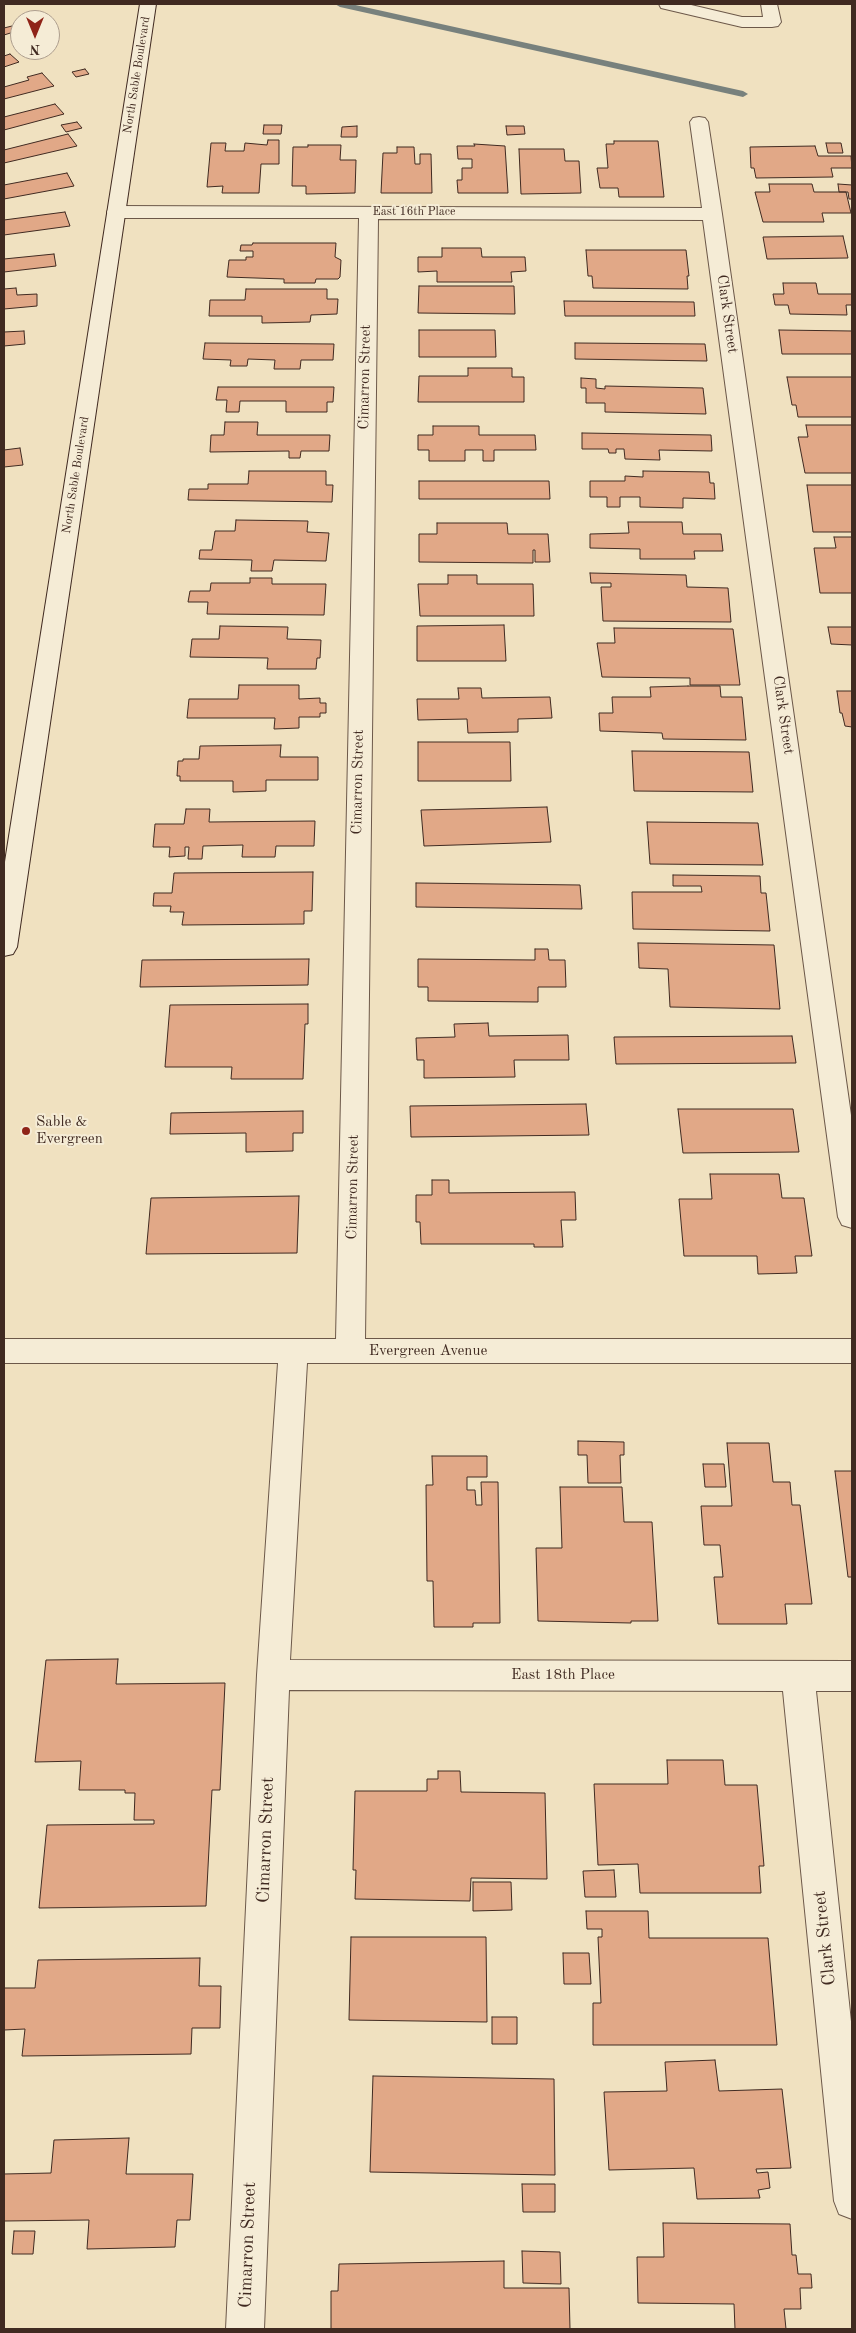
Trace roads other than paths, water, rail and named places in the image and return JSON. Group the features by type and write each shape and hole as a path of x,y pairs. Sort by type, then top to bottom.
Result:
{"street":[{"name":"North Sable Boulevard","path":"4,947 148,4"},
{"path":"667,4 742,22 772,22 769,4"},
{"name":"Clark Street","path":"699,122 852,1216"},
{"name":"East 16th Place","path":"116,212 713,214"},
{"name":"Cimarron Street","path":"350,1351 369,212"},
{"name":"Evergreen Avenue","path":"4,1350 852,1351"},
{"name":"Cimarron Street","path":"245,2329 273,1675 293,1351"},
{"name":"East 18th Place","path":"273,1675 852,1676"},
{"name":"Clark Street","path":"798,1676 852,2201"}],"waterway":[{"path":"340,4 743,94"}],"place":[{"name":"Sable & Evergreen","path":"26,1131"}]}
